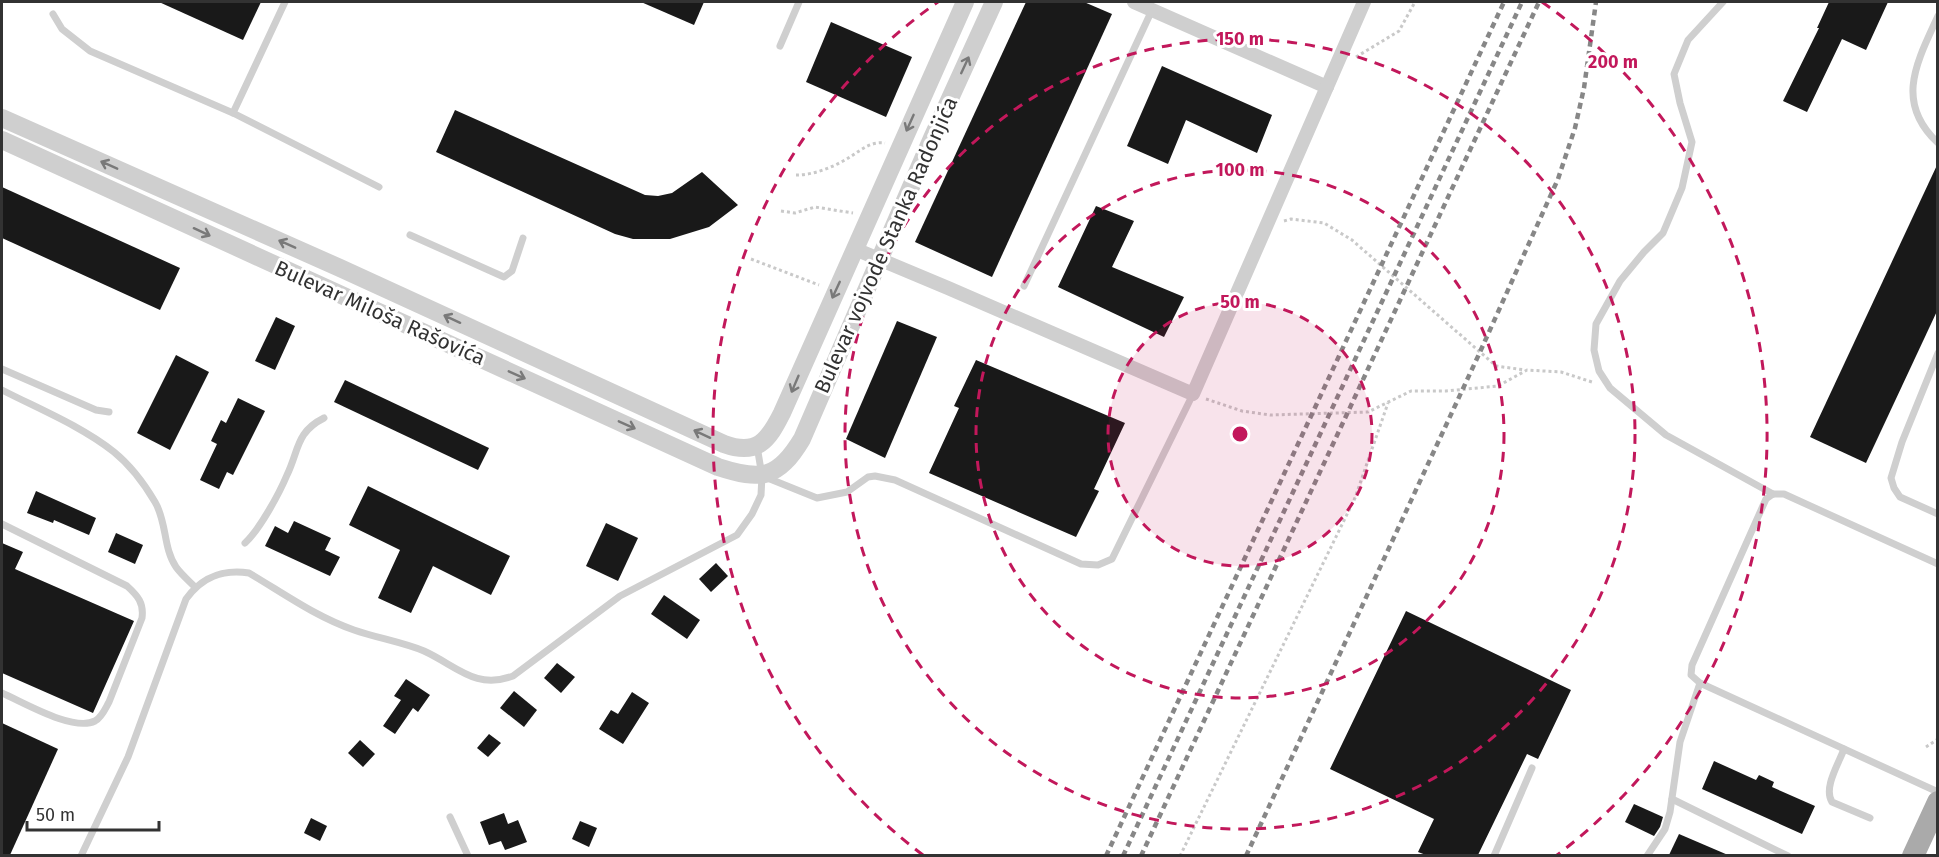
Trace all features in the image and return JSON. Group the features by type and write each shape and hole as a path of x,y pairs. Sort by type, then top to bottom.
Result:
{"main road":[{"path":"1912,855 1938,802"}],"street":[{"name":"Bulevar vojvode Stanka Radonjića","path":"757,446 773,432 965,2"},
{"name":"Bulevar vojvode Stanka Radonjića","path":"762,476 784,464 802,439 879,259 994,2"},
{"path":"1134,2 1327,87"},
{"path":"855,249 1193,394 1364,2"},
{"name":"Bulevar Miloša Rašovića","path":"2,118 340,268 724,444 738,448 757,446"},
{"name":"Bulevar Miloša Rašovića","path":"2,140 718,467 746,476 762,476"}],"lane":[{"path":"233,113 285,2"},
{"path":"780,46 799,2"},
{"path":"1723,2 1688,40 1674,74 1692,142 1682,188 1663,233 1620,281 1596,324 1594,350 1599,371 1610,388 1666,435 1773,494 1784,494 1938,564"},
{"path":"1024,286 1152,10"},
{"path":"53,14 62,29 90,51 233,113 379,187"},
{"path":"1938,16 1919,57 1912,86 1913,101 1920,122 1938,143"},
{"path":"410,235 504,277 513,271 523,238"},
{"path":"1938,353 1902,442 1891,478 1900,496 1938,514"},
{"path":"2,369 96,410 109,412"},
{"path":"2,390 93,437 116,453 144,485 156,504 164,525 168,549 176,567 195,587"},
{"path":"762,476 817,498 847,492 868,477 895,480 1081,564 1098,565 1112,559 1193,394"},
{"path":"245,543 252,536 287,475 300,440 309,425 324,418"},
{"path":"81,855 128,757 186,599 195,587 207,578 221,572 249,573 321,615 353,630 423,651 472,678 488,682 501,680 513,676 620,596 737,535 752,514 761,495 762,476 757,446"},
{"path":"1773,494 1766,499 1692,665 1691,675 1700,683 1938,792"},
{"path":"2,525 127,586 136,593 143,607 142,618 109,702 103,714 96,720 85,724 69,723 2,693"},
{"path":"1647,855 1665,829 1672,799 1680,742 1700,683"},
{"path":"1844,749 1829,789 1829,798 1832,802 1870,818"},
{"path":"1494,855 1532,768"},
{"path":"1672,799 1788,855"},
{"path":"450,817 468,855"}],"path":[{"path":"1340,58 1354,59 1399,31 1415,2"},
{"path":"796,175 818,172 870,145 881,142 900,147"},
{"path":"781,211 795,213 815,207 827,208 840,212 851,212 867,222"},
{"path":"1268,224 1291,219 1324,223 1352,240 1496,366 1561,372 1610,388"},
{"path":"751,259 836,291"},
{"path":"1193,394 1242,411 1270,415 1368,412 1411,392 1446,392 1498,386 1527,370"},
{"path":"1180,855 1355,498 1388,403"},
{"path":"1926,747 1938,739"}],"building":[{"path":"159,2 261,2 243,40"},
{"path":"641,2 704,2 694,25"},
{"path":"1026,2 1084,2 1112,14 992,277 915,242"},
{"path":"1829,2 1888,2 1866,50 1842,39 1807,112 1783,101 1819,28 1817,28"},
{"path":"831,22 912,57 886,117 806,82"},
{"path":"1162,66 1272,115 1257,153 1186,120 1168,164 1127,146"},
{"path":"455,110 645,195 658,196 672,193 702,172 738,205 709,227 670,239 633,239 615,234 436,152"},
{"path":"1938,163 1938,309 1866,463 1810,437"},
{"path":"2,187 180,268 160,310 2,238"},
{"path":"1096,206 1134,221 1112,267 1184,297 1164,337 1058,287"},
{"path":"276,317 295,326 275,370 255,361"},
{"path":"897,321 937,337 885,458 846,439"},
{"path":"176,355 209,372 170,450 137,433"},
{"path":"976,360 1125,423 1094,489 1099,491 1076,537 929,473 959,408 954,406"},
{"path":"345,380 489,448 478,470 334,402"},
{"path":"238,398 265,411 233,475 227,472 219,489 200,480 217,444 211,441 221,420 226,423"},
{"path":"368,486 510,556 491,595 433,566 411,613 378,598 400,550 349,525"},
{"path":"36,491 96,518 89,535 54,520 53,523 27,513"},
{"path":"294,521 331,538 325,550 340,557 330,576 265,546 275,526 288,533"},
{"path":"606,523 638,538 618,581 586,566"},
{"path":"116,533 143,545 135,564 108,552"},
{"path":"2,543 23,552 15,569 134,621 93,713 2,673"},
{"path":"716,563 728,576 711,592 699,579"},
{"path":"664,595 700,620 687,639 651,614"},
{"path":"1406,611 1571,690 1538,759 1527,754 1478,855 1426,855 1418,852 1434,819 1330,769"},
{"path":"557,663 575,677 561,693 544,678"},
{"path":"406,679 430,695 418,712 413,708 395,734 383,726 401,700 394,696"},
{"path":"514,691 537,710 524,727 500,708"},
{"path":"632,692 649,703 623,744 599,729 611,710 618,714"},
{"path":"2,723 58,749 10,855 2,855"},
{"path":"489,734 501,743 488,757 477,748"},
{"path":"360,740 375,754 363,767 348,753"},
{"path":"1714,761 1756,780 1759,775 1774,782 1772,787 1815,806 1802,834 1702,789"},
{"path":"1634,804 1663,817 1654,836 1625,822"},
{"path":"504,813 508,824 518,820 527,842 505,850 501,841 489,845 480,822"},
{"path":"311,818 327,826 320,841 304,833"},
{"path":"580,821 597,828 589,847 572,839"},
{"path":"1679,834 1728,855 1669,855"}],"railway":[{"path":"1106,856 1504,2"},
{"path":"1123,856 1522,2"},
{"path":"1141,856 1539,2"},
{"path":"1246,856 1558,179 1575,128 1584,88 1596,2"}]}
